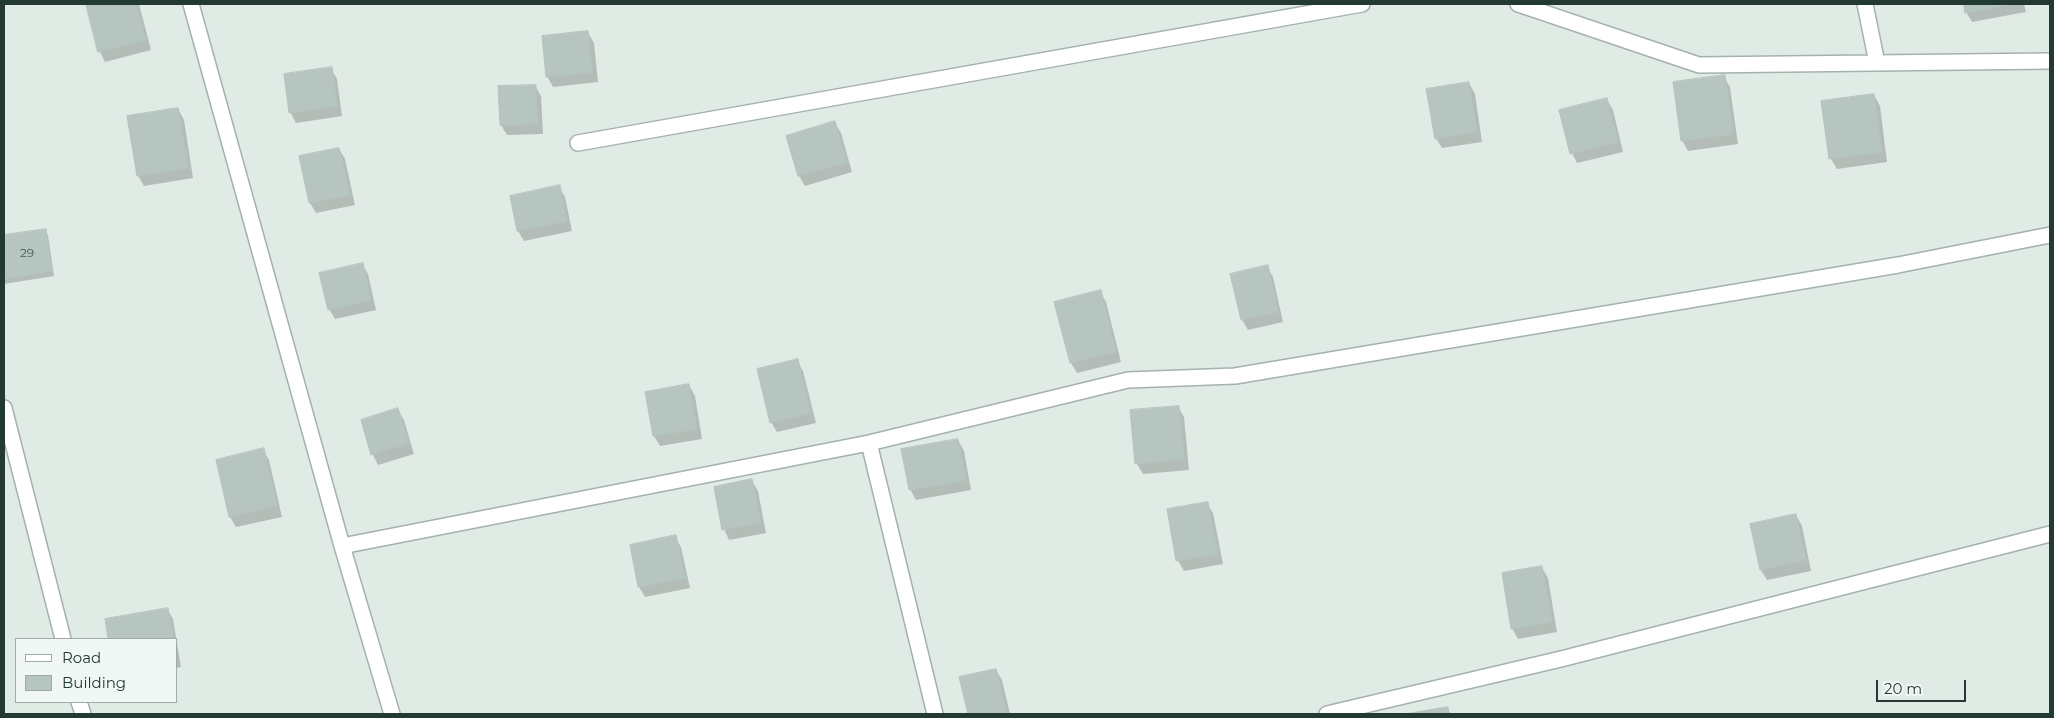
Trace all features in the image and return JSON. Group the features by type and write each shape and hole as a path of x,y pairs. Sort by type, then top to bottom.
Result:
{"street":[{"path":"191,4 342,546 392,714"},
{"path":"578,144 1362,4"},
{"path":"1523,4 1699,65 2050,61"},
{"path":"1865,4 1877,63"},
{"path":"342,546 869,443 1128,380 1234,376 1898,266 2050,235"},
{"path":"4,408 63,638"},
{"path":"869,443 935,714"},
{"path":"1327,714 1561,659 2050,534"}],"building":[{"path":"86,4 136,4 146,40 98,52"},
{"path":"1964,4 2011,4 1965,13"},
{"path":"588,31 592,72 546,77 542,36"},
{"path":"332,67 337,106 289,113 284,74"},
{"path":"1725,75 1733,134 1681,141 1673,82"},
{"path":"1469,82 1477,132 1435,139 1426,89"},
{"path":"536,85 538,124 500,125 498,86"},
{"path":"1874,94 1882,152 1829,159 1821,101"},
{"path":"1607,98 1618,142 1570,154 1559,110"},
{"path":"178,108 188,168 137,176 127,116"},
{"path":"835,121 847,162 798,176 786,136"},
{"path":"339,148 350,195 309,203 299,156"},
{"path":"560,185 567,221 517,231 510,196"},
{"path":"46,229 52,271 4,279 4,235"},
{"path":"363,263 371,300 328,310 319,273"},
{"path":"1268,265 1278,312 1241,320 1230,274"},
{"path":"1101,290 1116,352 1070,363 1054,302"},
{"path":"798,359 811,413 770,423 757,369"},
{"path":"689,384 697,429 653,436 645,392"},
{"path":"1179,406 1184,459 1135,464 1130,410"},
{"path":"398,408 409,443 371,455 361,420"},
{"path":"958,439 966,480 909,490 901,449"},
{"path":"264,448 277,506 229,517 216,460"},
{"path":"752,479 761,523 722,530 714,487"},
{"path":"1208,502 1218,554 1176,561 1167,509"},
{"path":"1796,514 1806,560 1760,570 1750,524"},
{"path":"676,535 685,578 638,587 630,545"},
{"path":"1542,566 1552,622 1511,629 1502,573"},
{"path":"168,608 173,638 108,638 105,619"},
{"path":"996,669 1007,714 968,714 959,677"},
{"path":"1448,707 1449,714 1405,714"}]}
